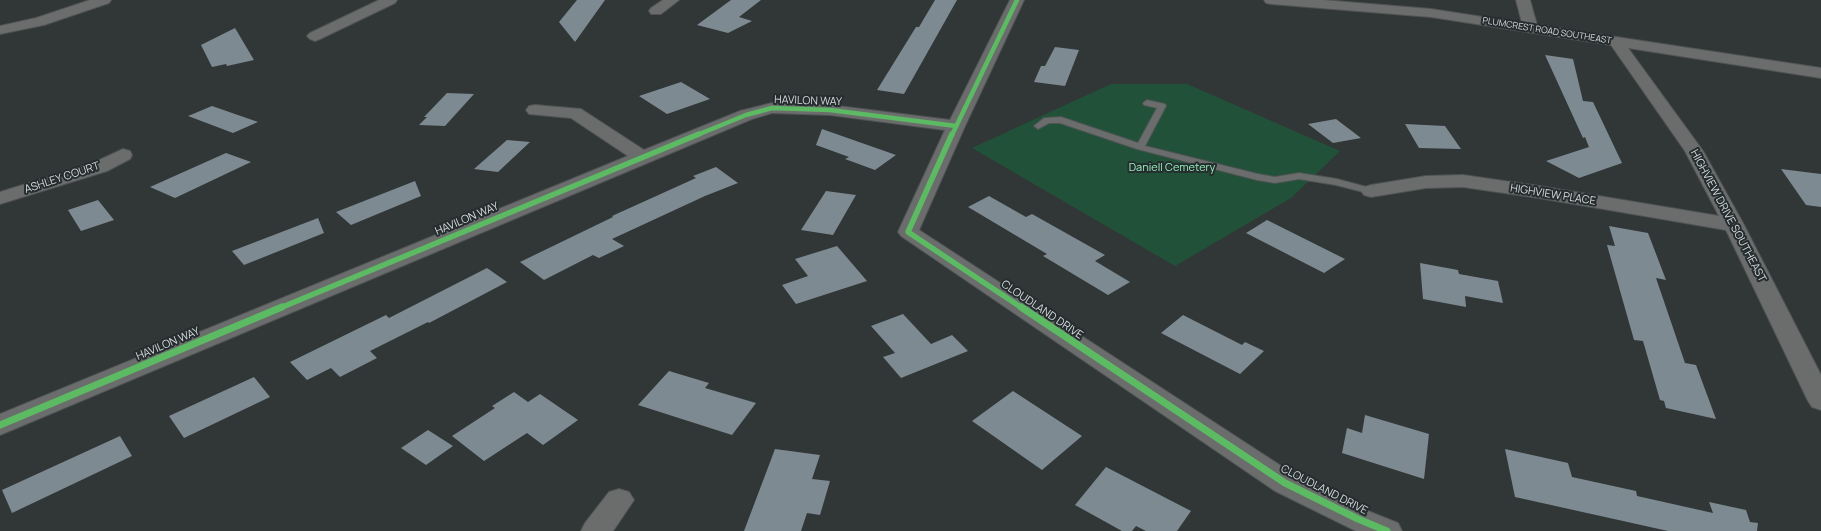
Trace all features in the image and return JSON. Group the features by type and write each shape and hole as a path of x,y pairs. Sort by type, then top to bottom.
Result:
{"street":[{"path":"0,30 39,22 104,0"},
{"path":"315,36 390,0"},
{"path":"656,11 672,0"},
{"name":"CLOUDLAND DRIVE","path":"1017,0 956,126 908,232 1285,483 1358,519 1387,531"},
{"name":"PLUMCREST ROAD SOUTHEAST","path":"1271,0 1431,13 1821,73"},
{"path":"1524,0 1531,28"},
{"name":"HIGHVIEW DRIVE SOUTHEAST","path":"1616,42 1694,151 1734,225 1821,401"},
{"name":"HAVILON WAY","path":"0,425 746,115 772,108 830,110 956,126"},
{"path":"535,110 575,113 642,157"},
{"name":"ASHLEY COURT","path":"0,198 100,167 123,155"},
{"name":"HIGHVIEW PLACE","path":"1371,191 1426,182 1463,181 1540,192 1734,225"},
{"path":"596,531 619,500"}],"lane":[{"path":"1140,147 1162,106 1147,103"},
{"path":"1038,126 1047,120 1061,120 1140,147 1257,177 1275,180 1299,176 1337,182 1371,191"}],"green space":[{"name":"Daniell Cemetery","path":"1111,84 1187,84 1340,151 1291,198 1175,266 972,148"}],"building":[{"path":"577,0 605,0 575,42 559,22"},
{"path":"731,0 761,0 739,17 752,21 728,33 697,25"},
{"path":"935,0 957,0 904,94 877,90 916,27 919,27"},
{"path":"235,28 254,60 227,66 226,64 212,67 201,45"},
{"path":"1055,47 1079,50 1065,86 1034,82 1041,66 1045,66"},
{"path":"1545,55 1573,59 1583,101 1593,102 1622,163 1579,178 1546,161 1589,147 1585,137 1583,138"},
{"path":"681,82 710,99 667,114 639,96"},
{"path":"447,93 474,94 445,126 419,125 427,117 424,117"},
{"path":"212,106 258,122 233,133 188,116"},
{"path":"1336,119 1361,138 1333,143 1308,124"},
{"path":"1405,124 1445,126 1461,149 1419,148"},
{"path":"822,129 896,155 875,170 845,159 849,157 816,145"},
{"path":"507,140 530,142 498,172 474,169"},
{"path":"226,153 251,162 175,198 150,187"},
{"path":"716,167 738,183 705,196 612,239 624,246 599,258 593,255 544,280 520,262 613,217 612,216 696,178 693,176"},
{"path":"1781,169 1821,174 1821,207 1806,205"},
{"path":"415,181 421,196 351,225 336,212"},
{"path":"826,191 856,195 833,235 801,230"},
{"path":"989,196 1026,217 1032,214 1105,255 1095,261 1130,282 1108,295 1043,256 1047,254 968,207"},
{"path":"98,200 114,220 81,231 68,210"},
{"path":"318,218 324,233 244,265 232,251"},
{"path":"1267,220 1345,259 1324,273 1246,233"},
{"path":"1609,226 1648,233 1666,280 1656,278 1685,363 1696,365 1716,419 1666,408 1664,401 1660,400 1643,341 1634,340 1607,245 1615,246"},
{"path":"837,246 867,281 796,304 782,285 808,276 795,259"},
{"path":"1420,263 1458,270 1459,274 1498,281 1503,303 1465,296 1466,307 1423,299"},
{"path":"487,268 507,282 429,323 428,322 370,351 377,358 340,377 331,368 307,380 290,362 386,315 389,318"},
{"path":"903,314 931,344 952,335 968,351 901,378 883,357 895,353 871,326"},
{"path":"1183,315 1242,345 1245,342 1264,351 1240,374 1161,333"},
{"path":"669,371 709,383 705,388 756,403 732,435 638,405"},
{"path":"254,377 270,397 184,438 169,416"},
{"path":"1013,391 1082,436 1042,470 972,421"},
{"path":"514,392 528,402 540,394 578,420 543,445 527,433 484,461 452,436 495,408 492,406"},
{"path":"1365,415 1429,434 1424,479 1342,453 1347,428 1362,433"},
{"path":"428,430 453,446 426,465 401,448"},
{"path":"120,436 132,456 12,513 2,490"},
{"path":"775,449 820,455 812,479 830,481 820,515 807,513 801,531 744,531"},
{"path":"1505,449 1568,463 1572,477 1636,491 1637,496 1713,513 1709,502 1746,510 1750,522 1758,523 1757,531 1668,531 1515,497"},
{"path":"1106,467 1191,511 1177,531 1146,531 1136,526 1132,531 1122,531 1075,505"}],"cycle path":[{"path":"1017,0 956,126 908,232 1285,483 1358,519 1387,531"},
{"path":"0,425 746,115 772,108 830,110 956,126"}]}
